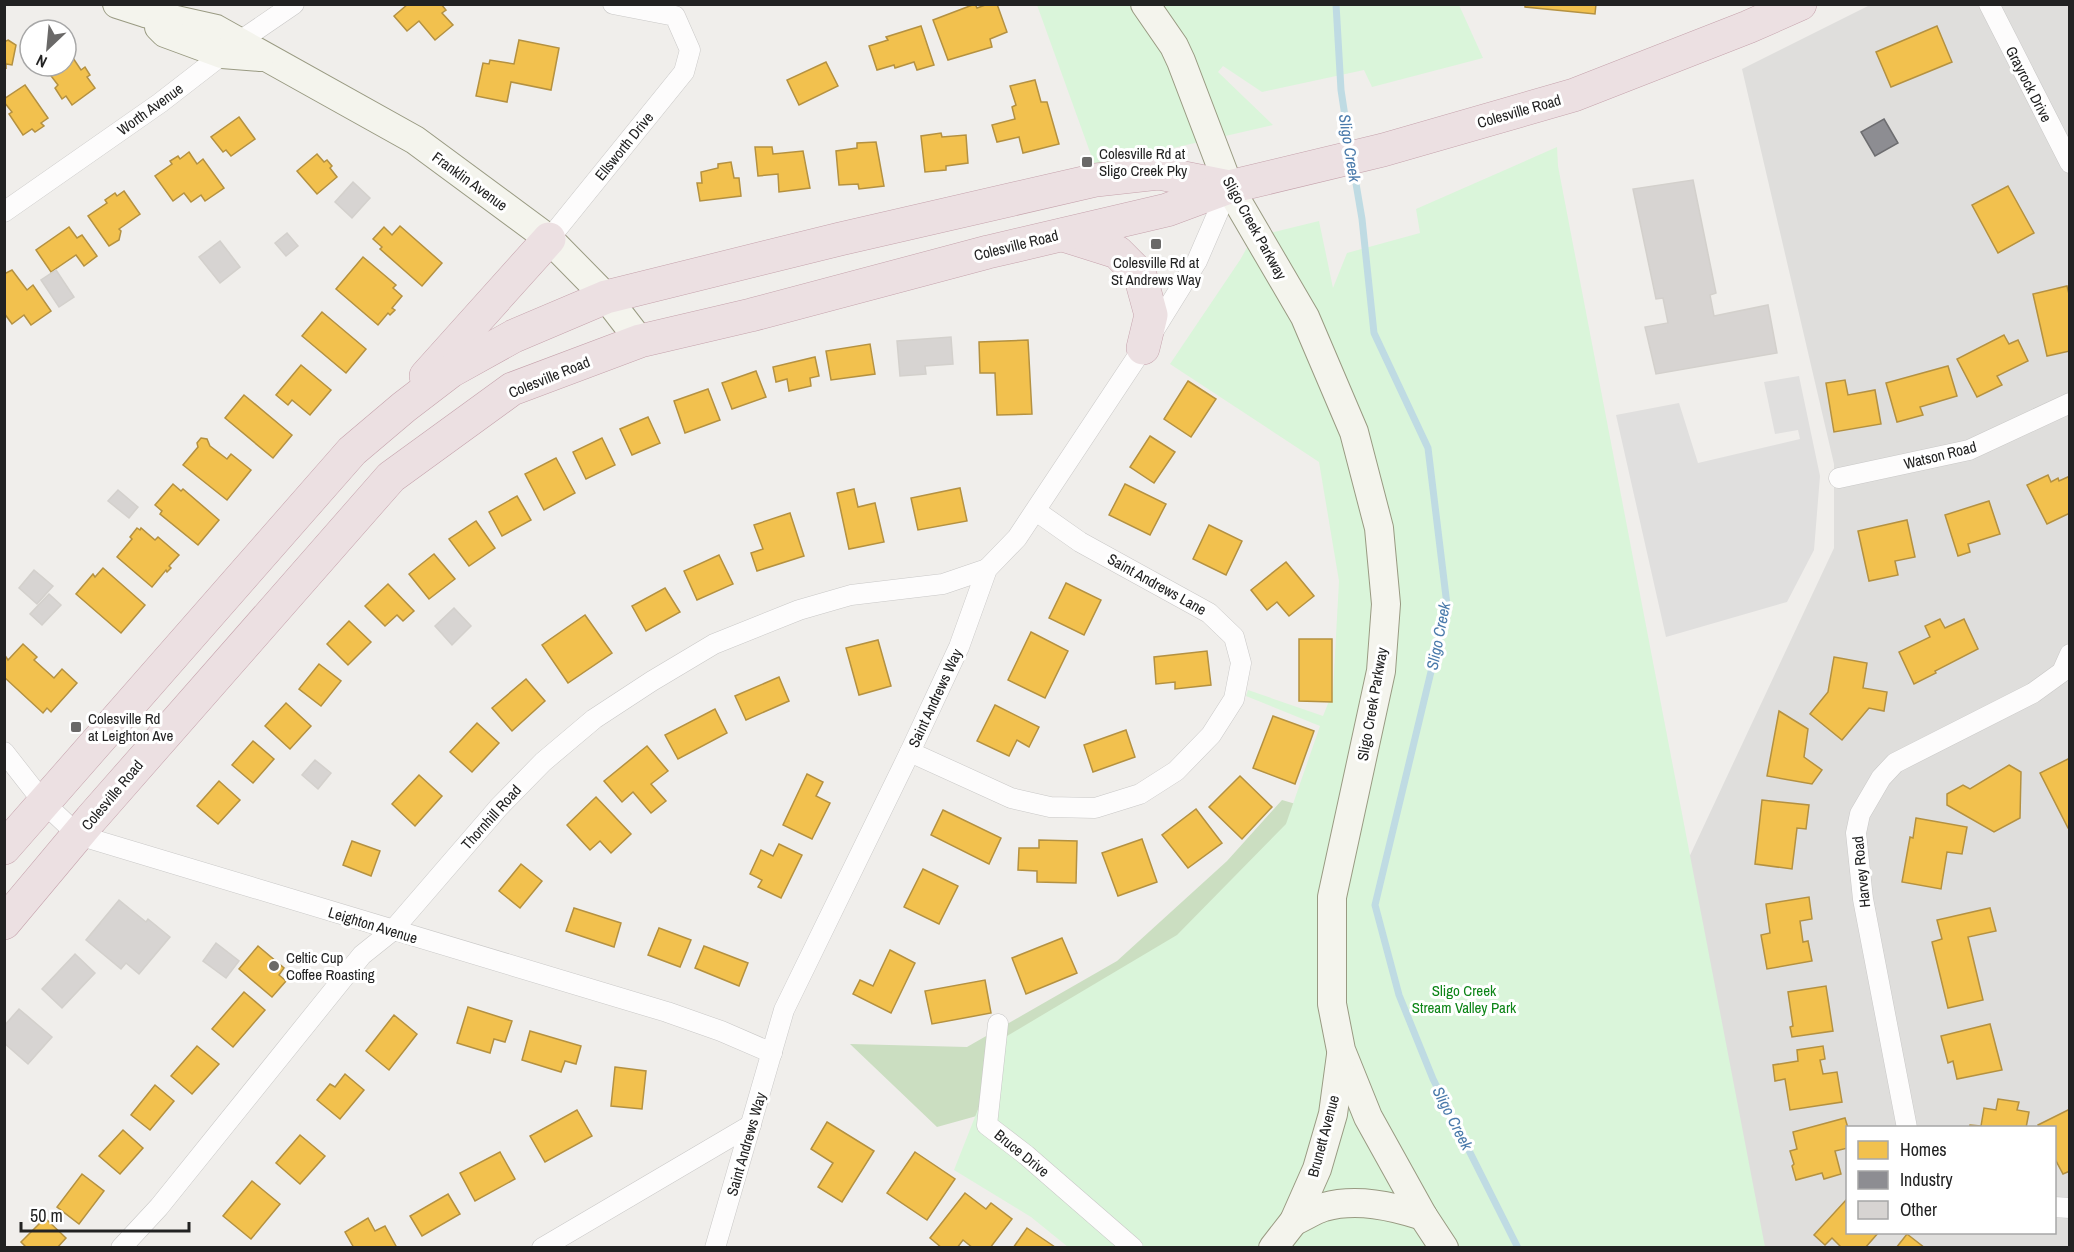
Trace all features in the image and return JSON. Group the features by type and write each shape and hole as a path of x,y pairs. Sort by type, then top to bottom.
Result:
{"highway":[{"name":"Colesville Road","path":"4,923 98,810 391,477 513,389 640,341 752,315 1061,234 1167,210 1229,187 1383,150 1574,95 1748,27 1800,4"},
{"name":"Colesville Road","path":"4,848 352,451 451,371 514,336 606,297 840,238 1096,180 1160,173 1229,187"},
{"path":"1061,234 1117,252 1140,275 1151,315 1143,348"},
{"path":"404,407 431,368 549,239"}],"street":[{"name":"Franklin Avenue","path":"117,4 145,13 165,33 270,58 415,140 549,239 606,297 640,341"},
{"name":"Worth Avenue","path":"4,212 160,103 231,48 294,4"},
{"name":"Ellsworth Drive","path":"549,239 684,72 690,50 675,16 613,4"},
{"name":"Sligo Creek Parkway","path":"1145,4 1174,46 1181,61 1229,187 1305,317 1354,432 1379,528 1386,604 1381,671 1332,897 1332,1004 1341,1050 1368,1117 1423,1216 1444,1248"},
{"name":"Grayrock Drive","path":"1989,4 2070,163"},
{"name":"Saint Andrews Way","path":"715,1248 784,1010 959,647 987,569 1017,538 1143,348 1197,261 1229,187"},
{"name":"Watson Road","path":"1839,478 1969,450 2070,404"},
{"name":"Saint Andrews Lane","path":"910,752 1011,798 1050,807 1095,808 1140,794 1176,771 1211,735 1234,699 1241,663 1234,637 1209,612 1080,542 1036,511"},
{"name":"Thornhill Road","path":"121,1248 159,1207 362,955 392,931 499,807 543,762 594,719 714,644 799,610 851,595 943,584 987,569"},
{"name":"Harvey Road","path":"1907,1126 1863,899 1856,834 1860,814 1881,778 1895,763 2033,693 2062,672 2070,654"},
{"name":"Leighton Avenue","path":"4,752 44,803 78,835 667,1012 722,1031 772,1053"},
{"name":"Bruce Drive","path":"998,1024 987,1125 1026,1155 1133,1248"},
{"name":"Brunett Avenue","path":"1273,1248 1294,1221 1315,1174 1332,1114 1341,1050"},
{"path":"542,1248 751,1125"},
{"path":"1294,1221 1324,1207 1358,1203 1394,1207 1423,1216"}],"shaded area":[{"path":"1870,5 2069,5 2069,1247 1751,1247 1686,864 1834,548 1834,464 1742,69"},
{"path":"1799,376 1820,476 1814,550 1787,602 1666,637 1616,415 1679,403 1698,463 1800,439 1798,430 1775,434 1764,382"}],"green space":[{"path":"1037,5 1459,5 1483,58 1372,87 1364,70 1262,92 1223,66 1218,72 1273,125 1095,166"},
{"name":"Sligo Creek Stream Valley Park","path":"1557,147 1558,166 1765,1247 1068,1247 1031,1217 954,1170 1007,1036 1177,935 1286,824 1320,726 1246,696 1248,690 1323,716 1333,691 1339,581 1319,462 1170,364 1253,237 1319,221 1333,288 1347,253 1420,233 1416,209"},
{"path":"1282,800 1330,814 1070,1090 937,1127 850,1044 967,1047 1117,961 1227,861"}],"building: Homes":[{"path":"408,4 441,4 446,10 442,13 453,25 435,40 419,21 407,31 394,16"},
{"path":"975,4 977,8 997,4 1007,32 990,39 992,47 948,60 933,20"},
{"path":"1525,4 1596,4 1595,14 1525,7"},
{"path":"921,26 934,65 917,70 914,62 895,68 894,65 877,70 869,46 888,40 886,37"},
{"path":"1937,26 1952,62 1891,87 1876,52"},
{"path":"8,40 16,45 12,65 6,64 6,69 4,42"},
{"path":"519,40 559,48 551,90 511,82 507,102 476,96 483,63 489,64 490,60 514,64"},
{"path":"826,62 838,86 799,105 787,80"},
{"path":"78,66 81,70 85,67 90,75 87,77 95,88 72,105 66,96 62,99 55,88 58,85 53,78 78,78"},
{"path":"1035,80 1041,102 1047,102 1059,144 1023,153 1019,137 997,142 992,125 1015,119 1012,107 1016,105 1010,86"},
{"path":"25,85 48,118 41,123 44,126 35,132 32,129 23,135 9,114 12,112 4,99"},
{"path":"239,117 255,139 231,156 226,150 223,152 211,137"},
{"path":"941,133 942,137 966,135 968,163 946,166 946,170 925,172 921,136"},
{"path":"876,142 884,186 859,189 858,184 839,185 836,151 857,148 857,143"},
{"path":"755,147 772,147 773,154 803,151 810,188 779,192 778,174 758,176"},
{"path":"189,152 197,164 203,159 224,188 205,201 201,195 191,202 184,193 173,201 155,176 172,164 170,161 178,156 180,159"},
{"path":"317,154 324,162 327,160 337,177 317,194 297,171"},
{"path":"731,162 734,178 739,178 741,196 700,201 697,183 702,183 701,172 718,168 718,164"},
{"path":"2008,186 2034,233 1998,253 1972,205"},
{"path":"124,191 140,214 119,229 121,231 119,240 109,246 88,216 107,203 105,200 115,193 117,196"},
{"path":"400,226 442,263 422,286 380,249 382,247 373,239 384,227 392,235"},
{"path":"69,227 77,238 82,235 97,256 84,266 76,255 51,272 36,250"},
{"path":"363,257 396,285 393,288 402,296 392,308 395,310 390,315 388,313 378,325 336,289"},
{"path":"12,270 27,290 33,285 51,311 31,325 24,315 12,324 4,313 4,274"},
{"path":"2067,286 2070,298 2070,351 2047,356 2033,294"},
{"path":"322,312 366,349 346,373 302,336"},
{"path":"2004,335 2009,344 2018,340 2028,361 1997,376 2002,385 1977,397 1957,359"},
{"path":"1028,340 1032,414 997,415 995,373 980,373 979,342"},
{"path":"870,344 875,374 831,380 826,351"},
{"path":"815,357 819,376 810,378 811,386 789,391 787,379 776,382 773,367"},
{"path":"301,365 331,390 310,415 292,400 288,405 276,395"},
{"path":"1948,366 1957,396 1920,407 1923,415 1897,422 1886,383"},
{"path":"756,371 766,397 732,409 722,383"},
{"path":"1845,380 1848,395 1875,390 1881,424 1834,432 1826,383"},
{"path":"1188,381 1216,399 1191,437 1164,419"},
{"path":"708,389 720,420 685,433 674,401"},
{"path":"244,395 292,435 273,458 225,418"},
{"path":"648,417 660,443 632,455 620,429"},
{"path":"1150,436 1175,452 1154,483 1130,467"},
{"path":"201,438 207,439 210,446 227,459 231,454 251,470 227,500 183,465 198,447 197,443"},
{"path":"602,438 615,465 586,479 573,452"},
{"path":"556,458 575,493 544,510 525,474"},
{"path":"2048,475 2051,482 2070,476 2070,513 2047,524 2027,485"},
{"path":"173,484 181,491 183,489 219,520 198,545 160,514 162,511 155,505"},
{"path":"1125,484 1166,504 1150,535 1109,515"},
{"path":"960,488 967,521 918,530 911,498"},
{"path":"854,489 858,507 875,503 884,542 849,549 837,493"},
{"path":"517,496 531,520 502,536 489,512"},
{"path":"1989,501 2000,534 1968,544 1970,552 1958,556 1945,515"},
{"path":"790,513 804,556 757,571 751,553 763,549 754,525"},
{"path":"1907,520 1915,557 1895,561 1898,575 1869,581 1858,531"},
{"path":"476,521 495,548 469,566 449,539"},
{"path":"1209,525 1242,541 1226,575 1193,559"},
{"path":"137,528 140,530 141,528 155,540 158,537 179,555 169,566 171,568 167,572 166,570 152,587 117,557 132,539 130,537"},
{"path":"434,554 455,579 429,599 409,574"},
{"path":"719,555 733,584 697,600 684,571"},
{"path":"1286,562 1314,596 1289,616 1277,602 1267,610 1251,590"},
{"path":"103,568 145,605 121,633 76,594 93,574 95,577"},
{"path":"1066,583 1101,600 1084,635 1049,618"},
{"path":"388,584 414,611 403,621 397,615 385,626 365,606"},
{"path":"665,588 680,612 646,631 632,606"},
{"path":"585,615 612,653 568,683 542,645"},
{"path":"1940,619 1945,628 1964,619 1978,649 1914,684 1899,652 1930,637 1925,626"},
{"path":"349,621 371,642 348,665 327,644"},
{"path":"1031,632 1068,651 1045,698 1008,680"},
{"path":"1299,639 1332,639 1332,702 1299,701"},
{"path":"878,640 891,686 859,695 846,648"},
{"path":"23,644 37,657 34,660 54,678 62,669 77,683 51,712 47,708 43,713 4,677 4,659 6,657 8,660"},
{"path":"1207,651 1211,685 1175,689 1175,682 1156,684 1154,657"},
{"path":"1834,657 1867,663 1863,688 1887,692 1884,711 1869,708 1842,740 1810,714 1828,692"},
{"path":"319,664 341,681 321,706 299,689"},
{"path":"779,677 789,701 746,720 735,696"},
{"path":"526,679 545,701 512,731 492,708"},
{"path":"286,703 311,726 290,749 265,726"},
{"path":"995,705 1039,727 1029,747 1017,740 1009,756 977,741"},
{"path":"715,709 727,733 678,759 665,735"},
{"path":"1779,711 1808,729 1804,757 1822,770 1812,784 1767,776"},
{"path":"1273,716 1314,731 1295,784 1253,768"},
{"path":"477,723 499,743 472,772 450,752"},
{"path":"1126,730 1135,757 1093,772 1084,745"},
{"path":"253,741 274,759 253,783 232,765"},
{"path":"647,746 668,771 651,784 666,801 651,813 633,792 622,802 604,781"},
{"path":"2070,758 2070,828 2068,828 2040,773"},
{"path":"2009,765 2021,772 2020,818 1994,832 1947,805 1947,794 1963,785 1970,789"},
{"path":"807,774 823,782 816,796 830,803 812,839 783,825"},
{"path":"419,775 442,796 415,826 392,804"},
{"path":"1240,776 1272,807 1242,839 1209,807"},
{"path":"219,781 240,800 218,824 197,806"},
{"path":"596,797 631,834 611,853 600,841 590,850 567,825"},
{"path":"1762,800 1809,805 1806,829 1797,828 1792,869 1755,864"},
{"path":"1196,809 1222,843 1188,868 1162,835"},
{"path":"943,810 1001,838 989,864 931,835"},
{"path":"1916,818 1967,827 1962,854 1947,852 1941,889 1902,882 1910,837 1913,838"},
{"path":"1142,839 1157,882 1118,896 1102,853"},
{"path":"1039,840 1077,841 1076,883 1037,882 1037,871 1018,870 1019,848 1039,848"},
{"path":"352,841 380,851 371,876 343,865"},
{"path":"779,844 802,855 781,898 758,887 762,880 750,874 761,850 773,856"},
{"path":"521,864 542,881 520,908 499,891"},
{"path":"923,869 958,886 939,924 904,907"},
{"path":"1809,897 1812,919 1800,921 1803,942 1808,941 1812,961 1767,969 1761,935 1770,933 1766,904"},
{"path":"574,908 621,923 614,947 566,931"},
{"path":"1990,908 1996,931 1968,937 1983,1000 1948,1008 1932,942 1942,939 1937,920"},
{"path":"659,928 691,940 680,967 648,955"},
{"path":"1062,938 1077,973 1026,994 1012,958"},
{"path":"258,946 284,968 279,975 286,981 272,997 239,969"},
{"path":"704,946 748,963 739,986 695,968"},
{"path":"890,950 915,963 891,1013 853,994 860,980 873,986"},
{"path":"985,980 991,1013 932,1024 925,991"},
{"path":"1826,986 1833,1031 1792,1037 1790,1027 1793,1026 1788,992"},
{"path":"244,992 265,1010 233,1047 212,1029"},
{"path":"468,1007 512,1021 505,1042 494,1039 490,1053 457,1043"},
{"path":"394,1015 417,1034 389,1070 366,1051"},
{"path":"1990,1024 2002,1070 1957,1079 1953,1061 1948,1063 1941,1036"},
{"path":"530,1031 581,1046 576,1064 565,1061 561,1072 522,1060"},
{"path":"197,1046 219,1064 192,1094 171,1076"},
{"path":"1823,1046 1825,1059 1820,1060 1823,1074 1837,1072 1842,1102 1790,1110 1785,1079 1775,1081 1773,1065 1798,1061 1797,1050"},
{"path":"615,1067 646,1071 642,1109 611,1106"},
{"path":"345,1074 364,1090 340,1119 317,1100 330,1084 335,1087"},
{"path":"155,1085 174,1101 150,1130 131,1115"},
{"path":"1998,1099 2019,1102 2017,1110 2029,1112 2026,1126 1981,1126 1984,1108 1996,1110"},
{"path":"2070,1109 2070,1171 2063,1174 2056,1161 2056,1126 2038,1125"},
{"path":"577,1110 592,1136 545,1162 530,1136"},
{"path":"1845,1118 1847,1126 1846,1148 1835,1151 1841,1174 1824,1179 1822,1173 1796,1180 1790,1151 1797,1149 1793,1132"},
{"path":"827,1122 874,1151 842,1202 818,1187 833,1163 811,1149"},
{"path":"123,1130 143,1148 120,1174 99,1156"},
{"path":"300,1135 325,1156 300,1184 276,1163"},
{"path":"500,1152 515,1179 475,1201 460,1173"},
{"path":"915,1152 955,1179 927,1220 887,1193"},
{"path":"82,1174 104,1191 79,1224 57,1207"},
{"path":"252,1181 280,1204 251,1239 223,1216"},
{"path":"965,1193 986,1209 991,1203 1012,1219 990,1248 973,1248 963,1240 957,1248 942,1248 930,1238"},
{"path":"448,1194 460,1214 422,1236 410,1216"},
{"path":"1846,1200 1846,1234 1877,1234 1865,1248 1842,1248 1832,1238 1825,1245 1814,1235"},
{"path":"45,1218 66,1238 57,1248 27,1248 21,1242"},
{"path":"368,1218 375,1231 385,1226 397,1248 354,1248 345,1232"},
{"path":"1027,1228 1055,1247 1013,1248"},
{"path":"1907,1234 1925,1248 1896,1248"}],"building: Industry":[{"path":"1884,119 1898,143 1875,156 1861,132"}],"building: Other":[{"path":"1693,180 1716,293 1710,295 1714,316 1768,305 1777,353 1656,374 1645,327 1668,323 1663,298 1656,299 1633,189"},
{"path":"353,182 370,198 352,218 335,202"},
{"path":"287,233 298,246 286,256 275,243"},
{"path":"220,241 240,267 220,283 199,257"},
{"path":"56,270 74,297 59,307 41,280"},
{"path":"951,337 953,364 925,366 926,374 900,376 897,341"},
{"path":"118,490 138,507 129,518 108,501"},
{"path":"34,570 53,586 37,604 19,588"},
{"path":"49,594 61,605 42,625 30,614"},
{"path":"454,608 471,626 452,645 435,626"},
{"path":"315,760 331,773 318,789 302,775"},
{"path":"119,900 146,922 148,919 170,937 139,974 126,963 121,969 86,940"},
{"path":"216,943 239,961 226,978 203,961"},
{"path":"75,954 95,973 62,1008 42,989"},
{"path":"19,1009 52,1037 28,1064 4,1043 4,1026"}],"waterway":[{"name":"Sligo Creek","path":"1336,4 1341,90 1350,149"},
{"name":"Sligo Creek","path":"1353,166 1362,219 1374,333 1428,448 1447,605 1375,905 1399,995 1433,1079 1518,1248"}],"place":[{"name":"Colesville Rd at Sligo Creek Pky","path":"1087,162"},
{"name":"Colesville Rd at St Andrews Way","path":"1156,244"},
{"name":"Colesville Rd at Leighton Ave","path":"76,727"},
{"name":"Celtic Cup Coffee Roasting","path":"274,966"}]}
